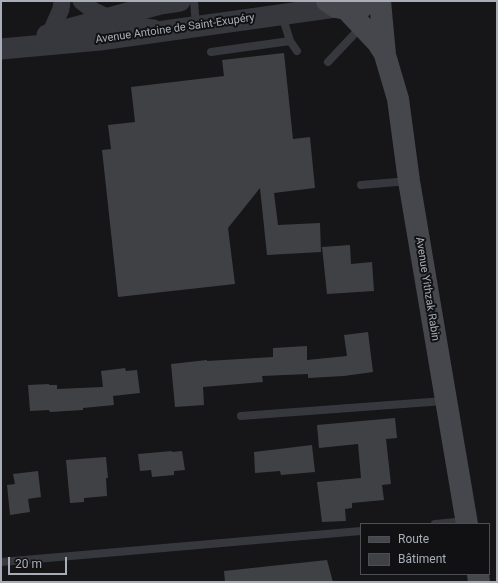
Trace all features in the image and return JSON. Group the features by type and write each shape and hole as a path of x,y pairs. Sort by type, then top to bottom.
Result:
{"main road":[{"path":"336,6 358,9 374,1"},
{"name":"Avenue Yithzak Rabin","path":"380,1 385,55 398,99 408,181 466,522"},
{"name":"Avenue Yithzak Rabin","path":"336,6 362,26 378,43 385,55"}],"street":[{"path":"50,34 61,9 62,1"},
{"path":"81,1 94,11 109,18 136,26 168,30"},
{"name":"Avenue Antoine de Saint-Exupéry","path":"7,48 50,34 160,4 180,1"},
{"name":"Avenue Antoine de Saint-Exupéry","path":"7,48 100,40 282,15 336,6"}],"lane":[{"path":"194,1 196,26"},
{"path":"282,15 290,41 297,52"},
{"path":"328,62 362,26"},
{"path":"211,52 290,41"},
{"path":"362,185 408,181"},
{"path":"241,416 445,401"},
{"path":"450,523 466,522"},
{"path":"1,562 360,531"}],"building":[{"path":"284,53 293,139 310,137 315,188 274,193 278,225 320,223 321,252 267,255 260,188 228,228 235,284 118,297 102,150 111,149 108,125 135,122 131,87 224,76 222,60"},
{"path":"350,245 351,264 372,262 374,291 327,294 322,247"},
{"path":"368,332 373,372 344,376 308,378 308,374 262,376 263,382 203,387 204,405 175,407 171,364 207,360 273,357 273,348 307,346 307,360 347,356 344,335"},
{"path":"125,368 126,371 137,370 140,393 113,396 114,405 83,408 83,410 50,412 49,410 30,411 28,385 57,385 57,389 103,387 101,371"},
{"path":"395,418 397,438 386,439 391,484 382,485 384,500 352,503 352,508 345,509 346,521 322,522 317,482 361,478 358,444 319,448 317,425"},
{"path":"312,445 315,472 281,475 280,471 255,473 254,452"},
{"path":"182,451 185,470 174,471 174,475 152,477 151,470 140,471 138,454"},
{"path":"106,457 108,478 106,478 107,496 84,498 84,502 70,503 66,460"},
{"path":"38,471 41,497 28,499 30,512 10,515 7,485 15,484 13,474"},
{"path":"327,560 333,582 225,582 224,571"}]}
